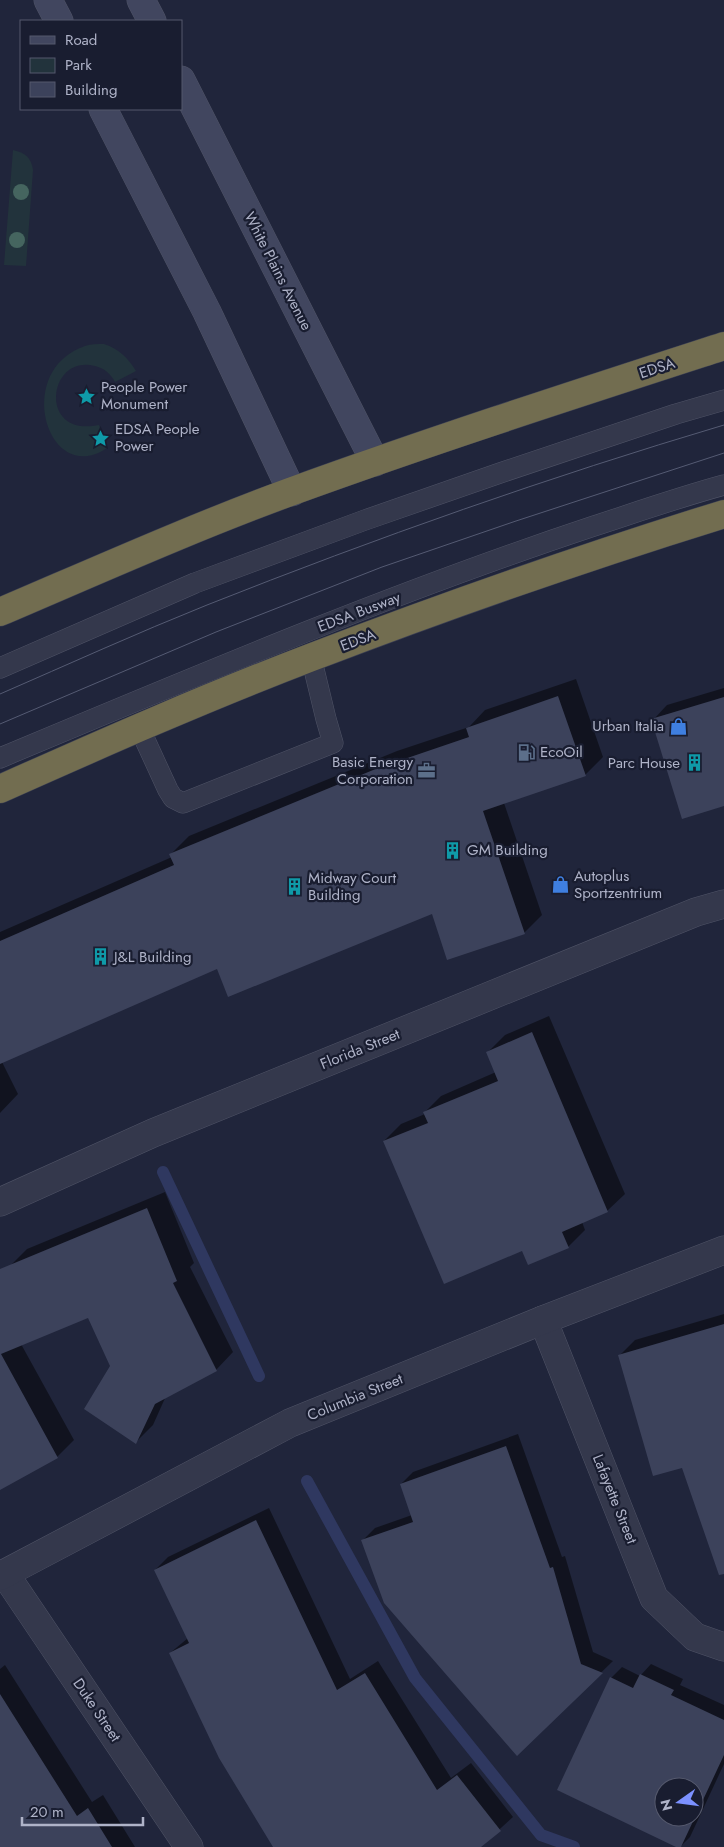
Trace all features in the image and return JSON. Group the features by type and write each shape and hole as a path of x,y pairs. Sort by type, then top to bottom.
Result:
{"highway":[{"name":"EDSA","path":"0,612 153,546 292,492 375,462 724,346"},
{"name":"EDSA","path":"0,789 139,727 312,657 496,589 724,514"}],"street":[{"path":"48,0 58,20"},
{"path":"141,0 151,20"},
{"name":"White Plains Avenue","path":"182,82 375,462"},
{"path":"104,110 211,321 292,492"},
{"name":"Florida Street","path":"0,1202 153,1133 696,912 724,904"},
{"name":"Columbia Street","path":"2,1575 290,1423 543,1320 724,1250"},
{"name":"Lafayette Street","path":"543,1320 654,1598 696,1637 724,1648"},
{"name":"Duke Street","path":"2,1575 189,1847"}],"lane":[{"path":"0,668 195,583 366,520 510,470 667,417 724,400"},
{"name":"EDSA Busway","path":"0,758 228,663 392,598 528,548 724,484"},
{"path":"139,727 168,790 173,798 182,803 333,743 312,657"}],"green space":[{"path":"13,150 27,156 33,170 26,266 4,265"},
{"path":"104,344 123,354 136,371 115,382 107,372 95,366 79,365 67,372 59,382 56,396 58,409 66,419 79,426 99,425 107,448 86,456 68,452 55,440 46,421 44,400 49,378 63,359 85,346"}],"building":[{"path":"558,696 586,776 483,811 525,934 447,960 432,914 228,997 217,969 0,1064 0,941 174,865 169,854 378,768 469,737 466,728"},
{"name":"Parc House","path":"724,697 724,806 682,819 651,719"},
{"path":"532,1032 608,1212 562,1232 569,1248 528,1265 522,1251 444,1284 383,1141 428,1123 423,1112 498,1081 486,1052"},
{"path":"147,1208 177,1281 173,1283 217,1371 155,1404 136,1444 84,1409 110,1366 88,1318 1,1354 58,1458 0,1490 0,1269"},
{"path":"724,1324 724,1574 719,1575 682,1468 653,1476 618,1355"},
{"path":"506,1446 550,1568 553,1567 581,1664 603,1673 517,1756 384,1603 361,1540 413,1522 400,1484"},
{"path":"256,1520 337,1690 365,1673 437,1790 457,1775 501,1831 481,1847 273,1847 219,1758 169,1653 189,1643 154,1570"},
{"path":"640,1674 674,1690 671,1695 724,1720 724,1755 704,1798 704,1777 654,1777 654,1827 690,1827 681,1847 676,1847 557,1790 610,1677 633,1688"},
{"path":"0,1694 77,1816 88,1808 112,1847 0,1847"}],"waterway":[{"path":"163,1172 259,1376"},
{"path":"307,1481 415,1678 541,1835 574,1847"}],"tram line":[{"path":"0,694 181,616 334,556 528,487 724,425"},
{"path":"0,724 216,632 382,567 724,453"}],"place":[{"name":"People Power Monument","path":"87,396"},
{"name":"EDSA People Power","path":"101,438"},
{"name":"Urban Italia","path":"678,726"},
{"name":"EcoOil","path":"526,752"},
{"name":"Parc House","path":"694,763"},
{"name":"Basic Energy Corporation","path":"427,771"},
{"name":"GM Building","path":"453,850"},
{"name":"Autoplus Sportzentrium","path":"560,885"},
{"name":"Midway Court Building","path":"294,887"},
{"name":"J&L Building","path":"100,957"}]}
